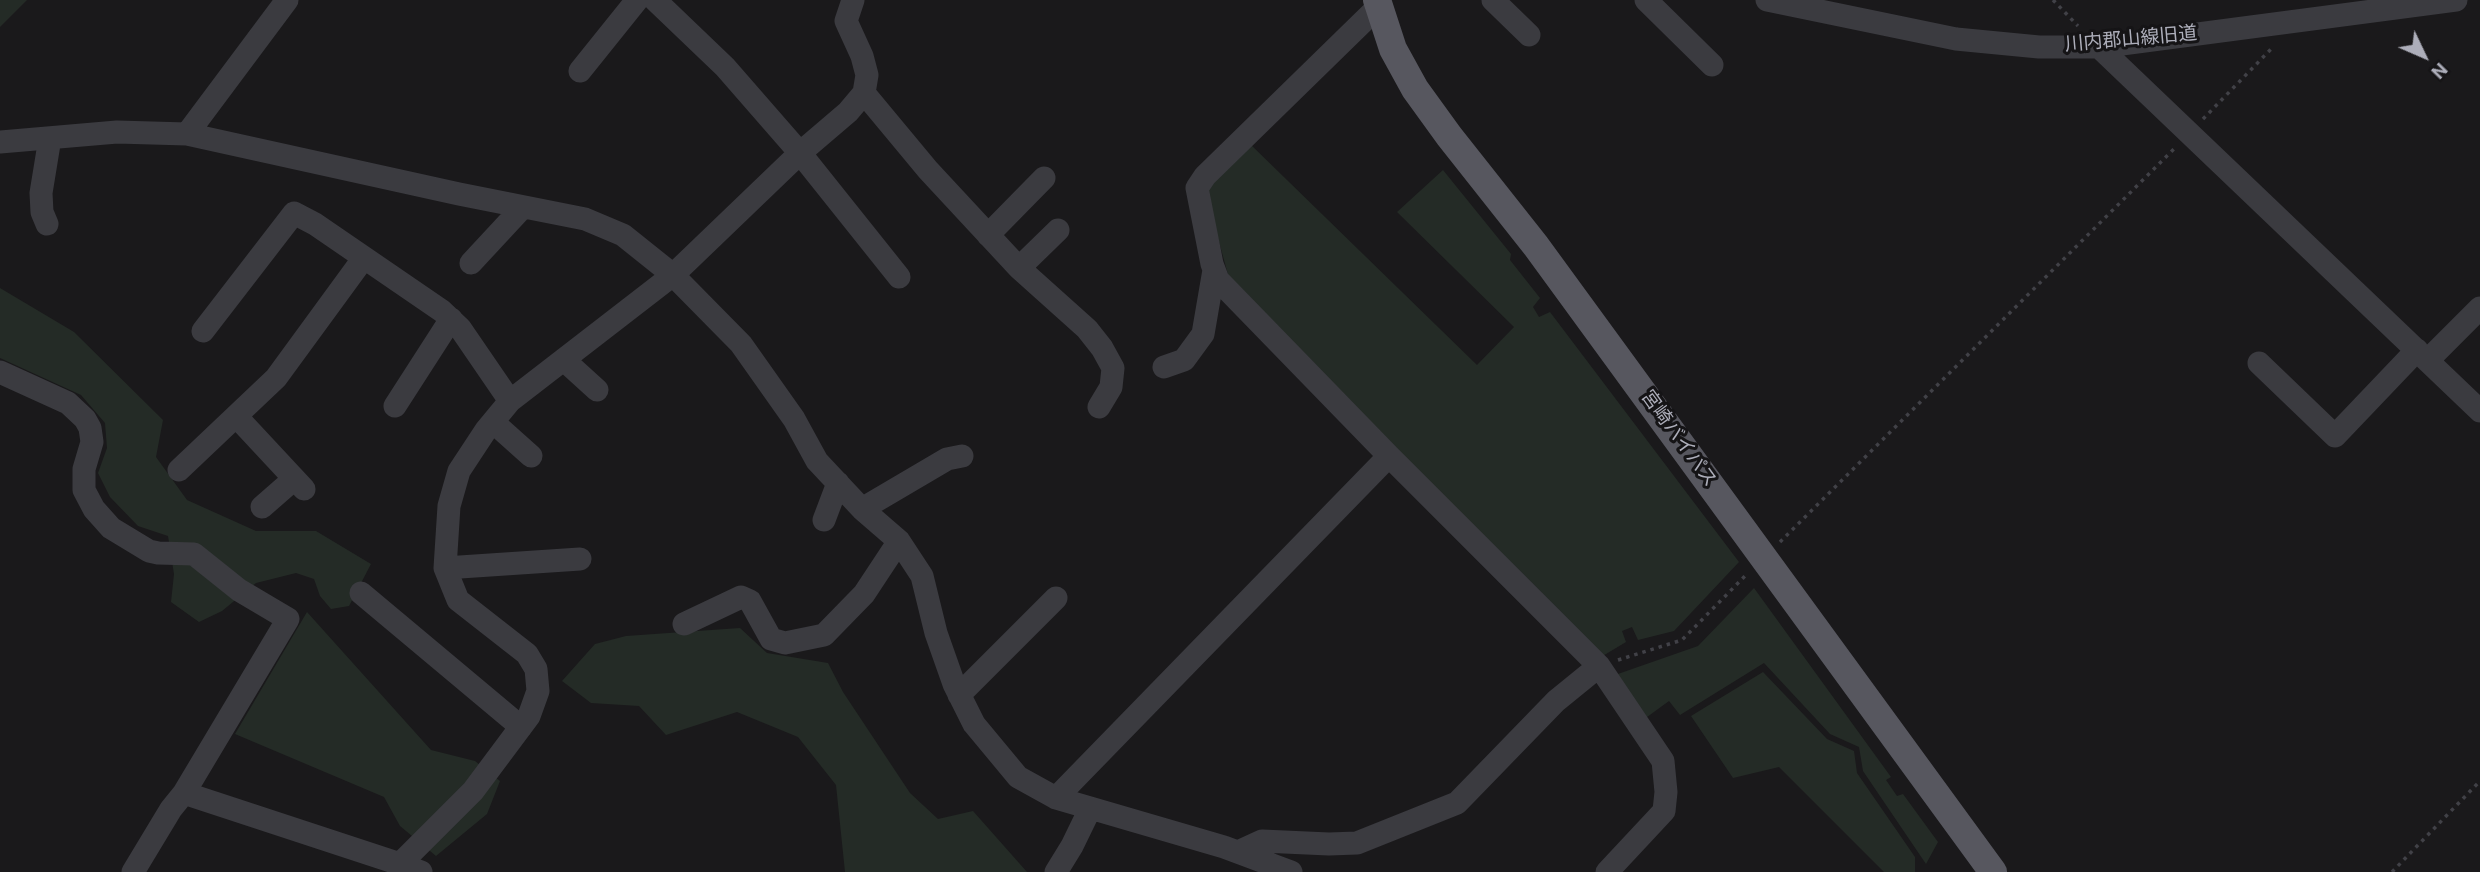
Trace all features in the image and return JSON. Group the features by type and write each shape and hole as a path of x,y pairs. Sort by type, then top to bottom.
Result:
{"main road":[{"name":"宮崎バイパス","path":"1377,3 1393,49 1415,89 1536,247 1765,557 1993,872"}],"street":[{"path":"187,134 287,0"},
{"path":"580,71 637,0"},
{"path":"655,0 725,66 800,153 899,276"},
{"path":"184,793 410,868 473,791 529,716 538,691 536,669 527,654 458,600 445,568 449,506 460,471 510,401 673,275 800,153 848,112 864,93 867,75 862,56 846,21 853,0"},
{"path":"1493,0 1529,35"},
{"path":"1646,0 1712,65"},
{"name":"川内郡山線旧道","path":"1767,0 1956,39 2039,47 2099,47 2456,0"},
{"path":"2297,22 2319,0"},
{"path":"1377,3 1205,176 1198,188 1214,270 1218,279 1389,456 1599,666 1662,761 1666,792 1664,810 1607,872"},
{"path":"2099,47 2480,411"},
{"path":"864,93 928,170 1019,268 1087,329 1113,368 1111,387 1099,407"},
{"path":"0,142 117,132 187,134 585,219 623,235 673,275 741,344 793,419 817,461 862,509 899,541 922,576 936,633 974,724 1018,776 1056,798 1238,852 1291,872"},
{"path":"47,224 42,212 41,193 50,138"},
{"path":"988,235 1044,178"},
{"path":"471,263 523,207"},
{"path":"203,331 294,213 451,320 460,328 510,401"},
{"path":"1019,268 1058,230"},
{"path":"179,470 275,378 363,260"},
{"path":"1164,367 1184,360 1203,334 1214,270"},
{"path":"2259,363 2335,436 2423,355 2480,308"},
{"path":"395,405 451,320"},
{"path":"564,360 597,390"},
{"path":"0,372 68,402 85,419 90,428 92,442 84,469 84,490 94,509 111,528 149,551 194,554 239,590 288,619 184,793 132,872"},
{"path":"236,416 299,484 262,507"},
{"path":"493,422 531,456"},
{"path":"862,509 947,459 962,456"},
{"path":"1056,798 1389,456"},
{"path":"824,520 838,483"},
{"path":"684,624 741,597 750,601 771,639 785,643 824,635 864,594 899,541"},
{"path":"445,568 580,559"},
{"path":"361,593 521,727"},
{"path":"960,695 1056,598"},
{"path":"1238,852 1262,841 1357,843 1457,803 1556,701 1599,666"},
{"path":"1056,872 1090,809"}],"path":[{"path":"2053,0 2099,47"},
{"path":"1599,666 1682,640 2189,134 2297,22"},
{"path":"2392,872 2480,781"}],"shaded area":[{"path":"0,0 27,0 0,27"},
{"path":"1249,143 1477,365 1514,327 1397,212 1443,170 1511,254 1510,260 1540,298 1533,307 1539,317 1550,312 1739,562 1674,631 1638,640 1632,627 1622,631 1626,642 1601,657 1229,278 1205,191"},
{"path":"0,288 74,332 163,420 156,457 187,500 256,531 316,531 371,564 349,606 331,609 320,596 314,579 296,573 256,583 222,611 199,622 171,602 174,574 168,536 138,526 110,497 98,473 107,448 105,423 81,395 0,358"},
{"path":"1754,588 1891,777 1886,780 1897,796 1903,794 1938,842 1926,864 1863,771 1859,747 1830,734 1764,663 1680,715 1669,701 1643,720 1615,675 1698,646"},
{"path":"307,612 431,750 475,761 500,781 487,814 436,856 400,826 384,797 235,734"},
{"path":"740,628 767,653 828,663 843,692 910,793 938,819 973,811 1027,872 845,872 836,785 798,737 737,712 666,735 639,706 591,703 562,681 595,644 626,636"},
{"path":"1763,672 1827,739 1854,751 1857,773 1915,857 1915,872 1884,872 1779,767 1733,778 1691,716"}]}
